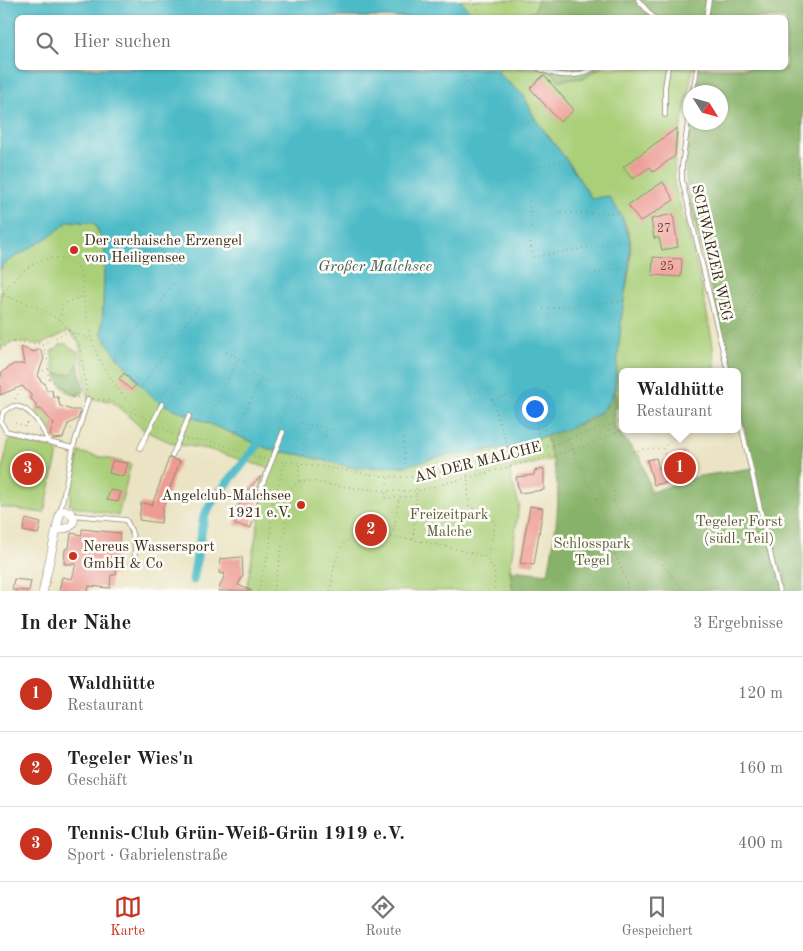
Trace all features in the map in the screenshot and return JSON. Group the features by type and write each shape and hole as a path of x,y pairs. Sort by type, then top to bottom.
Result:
{"street":[{"path":"43,591 56,530 60,513 68,511 74,520 72,525 68,528 56,530"}],"lane":[{"path":"638,0 651,15"},
{"path":"706,15 709,0"},
{"path":"542,70 570,76 582,74 590,70"},
{"path":"665,115 665,87 668,70"},
{"path":"694,85 697,70"},
{"name":"SCHWARZER WEG","path":"687,130 682,166 684,190 727,368"},
{"path":"60,513 73,448 88,399"},
{"path":"140,448 160,403"},
{"path":"6,431 1,422 3,412 9,407 18,406 40,422 48,441"},
{"path":"172,456 189,416"},
{"path":"0,432 6,431 73,448"},
{"path":"741,431 779,591"},
{"path":"261,488 283,432"},
{"path":"72,515 126,520 132,530 135,557 132,563"}],"path":[{"path":"471,0 481,15"},
{"path":"461,70 475,94"},
{"path":"487,116 524,96"},
{"path":"495,130 508,124 511,130 535,119"},
{"path":"726,333 733,331 744,316 762,268 794,196 799,162 803,154"},
{"path":"480,179 488,167 505,176 566,159"},
{"path":"530,201 531,228"},
{"path":"530,213 620,213"},
{"path":"530,242 533,256 630,240"},
{"path":"762,268 803,249"},
{"path":"0,302 13,280 25,270 44,259 61,259 74,264 81,273 92,341 97,355 125,400 152,423"},
{"path":"595,273 629,267"},
{"path":"115,354 157,308 173,284"},
{"path":"3,295 35,306 60,320 79,343 88,399"},
{"path":"60,320 62,306 69,301 84,296"},
{"path":"543,309 624,301"},
{"path":"142,386 200,304"},
{"path":"167,406 207,345 204,342 213,328"},
{"path":"0,349 11,342 42,344 69,331 92,341"},
{"path":"42,344 49,364 48,377 71,397 111,401 185,439 211,441 272,461"},
{"path":"226,352 246,362"},
{"path":"207,424 238,358"},
{"path":"42,371 49,368"},
{"path":"252,374 272,384"},
{"path":"235,435 261,378"},
{"path":"160,403 173,379"},
{"path":"465,381 469,394 488,388 508,448"},
{"path":"14,402 23,386"},
{"path":"546,435 534,390 554,386"},
{"path":"492,400 524,390"},
{"path":"282,392 304,400"},
{"path":"277,432 290,395"},
{"path":"534,412 540,438"},
{"path":"541,417 553,413"},
{"path":"258,591 270,547 272,502 286,462 388,477 416,477 467,465 520,456 619,421"},
{"path":"15,423 26,426 27,424"},
{"path":"300,423 336,430"},
{"path":"68,424 73,431"},
{"path":"302,455 307,425"},
{"path":"610,425 606,438 603,470 606,483 615,491 614,504 684,591"},
{"path":"325,437 327,428"},
{"name":"AN DER MALCHE","path":"299,482 311,481 387,491 417,491 573,450 619,431"},
{"path":"633,452 644,449 663,448 679,433"},
{"path":"403,438 405,466"},
{"path":"568,438 603,515 612,548 625,577 628,591"},
{"path":"663,448 666,464"},
{"path":"272,591 281,554 291,488 299,482 299,463"},
{"path":"467,465 469,506 496,521 486,557"},
{"path":"388,477 385,498 417,496"},
{"path":"412,540 417,496 416,477"},
{"path":"393,538 399,497"},
{"path":"330,591 337,557 344,544 354,537 364,535 412,540 464,550 486,557 495,572 494,591"}],"green space":[{"path":"460,0 538,0 535,11 525,15 472,15"},
{"name":"Tegeler Forst (südl. Teil)","path":"538,0 803,0 803,591 513,591 510,570 548,574 556,523 558,493 555,471 546,435 597,415 608,404 615,388 615,428 641,458 651,492 700,476 753,468 741,414 741,368 730,368 687,190 685,167 690,130 728,130 728,85 697,85 700,70 788,70 788,15 523,15 534,11"},
{"path":"498,70 550,70 560,80 585,78 597,70 693,70 690,85 683,85 683,117 675,156 674,183 699,274 712,339 716,368 619,368 619,407 616,408 618,348 631,249 627,228 619,211 608,196 592,199 566,159 535,119 524,96 499,74"},
{"path":"550,70 597,70 585,78 559,80"},
{"name":"Freizeitpark Malche","path":"69,221 94,223 105,245 102,335 115,354 158,402 271,450 302,455 355,468 405,466 437,457 508,448 546,435 553,459 509,470 519,505 510,570 513,591 246,591 268,468 207,449 174,444 144,430 111,401 88,399 79,343 69,331 42,344 11,342 0,349 0,270 5,263 53,234"},
{"path":"61,344 66,344 75,351 78,351 79,363 72,374 56,374 51,351 57,349"},
{"path":"78,363 84,389 83,393 74,395 66,391 56,374 72,374"},
{"path":"38,409 41,409 55,422 50,434 35,415"},
{"path":"9,440 57,449 57,457 44,513 0,507 0,480"},
{"path":"79,452 131,464 118,516 69,505"}],"water":[{"name":"Großer Malchsee","path":"0,0 460,0 472,15 15,15 15,70 498,70 499,74 524,96 535,119 566,159 592,199 608,196 620,213 630,240 629,267 622,313 615,388 610,400 601,412 567,429 508,448 437,457 405,466 355,468 302,455 271,450 158,402 115,354 102,335 105,245 94,223 69,221 53,234 5,263 0,270"}],"building":[{"path":"544,75 574,110 560,122 530,88"},
{"path":"677,128 675,156 653,172 650,167 632,179 623,167"},
{"path":"663,182 674,200 640,222 628,205"},
{"path":"673,214 678,247 662,250 659,238 654,238 651,219"},
{"path":"653,257 682,259 681,277 652,275"},
{"path":"21,347 34,352 40,349 44,358 38,375 47,390 52,390 53,397 58,397 60,406 72,410 81,410 78,419 68,424 63,438 53,439 50,434 54,424 41,409 36,409 36,404 31,399 31,395 22,386 0,395 2,372 14,364 24,364"},
{"path":"124,373 136,385 131,390 119,379"},
{"path":"685,451 688,465 692,464 694,471 668,478 669,482 654,485 647,460 656,458 659,469 676,464 673,454"},
{"path":"169,458 180,461 163,507 161,523 139,520 141,503 152,505"},
{"path":"112,461 128,463 124,477 109,473"},
{"path":"544,469 544,490 519,493 516,477 534,475 534,471"},
{"path":"261,476 257,487 260,491 251,528 235,525 243,490 247,491"},
{"path":"110,490 121,492 118,502 107,500"},
{"path":"530,506 543,508 534,565 520,563"},
{"path":"26,519 41,523 38,534 23,531"},
{"path":"366,525 377,525 377,533 366,533"},
{"path":"82,529 120,533 116,575 111,575 110,588 89,586 88,591 59,591 62,577 72,579 76,564 64,564 65,549 69,548 71,533 82,535"},
{"path":"242,557 243,576 238,585 252,591 218,591 225,574 219,573 220,559"},
{"path":"14,579 31,581 29,591 12,590"}],"waterway":[{"path":"193,580 204,516 212,502 258,445"}],"place":[{"name":"Der archaische Erzengel von Heiligensee","path":"74,250"},
{"name":"Waldhütte","path":"680,468"},
{"name":"Tennis-Club Grün-Weiß-Grün 1919 e.V.","path":"28,469"},
{"name":"Angelclub-Malchsee 1921 e.V.","path":"301,505"},
{"name":"Tegeler Wies'n","path":"371,530"},
{"name":"Nereus Wassersport GmbH & Co","path":"73,556"}],"park label":[{"name":"Schlosspark Tegel","path":"592,552"}]}
